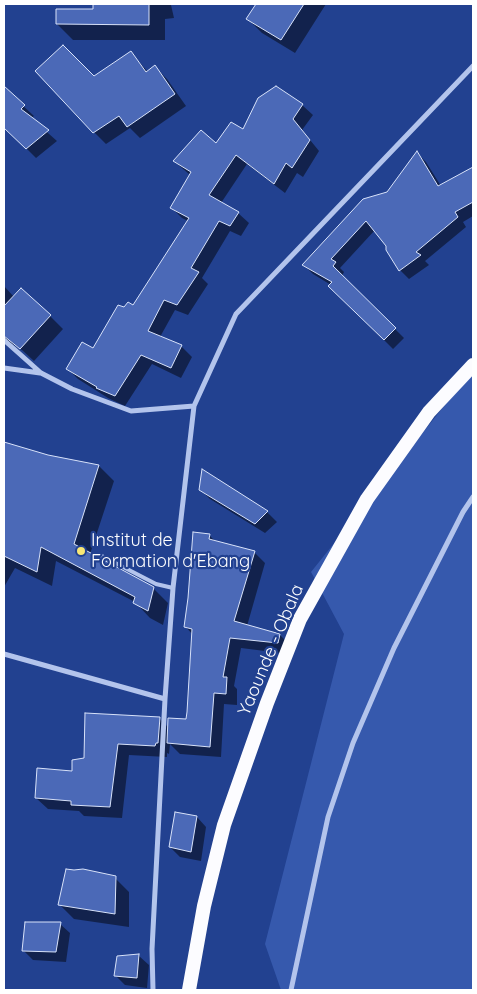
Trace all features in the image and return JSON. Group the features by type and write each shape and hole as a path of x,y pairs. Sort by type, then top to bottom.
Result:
{"highway":[{"name":"Yaounde - Obala","path":"189,990 204,906 224,825 267,703 300,619 368,499 429,412 473,365"}],"street":[{"path":"153,990 152,949 165,699 173,588 194,406 236,314 473,66"},
{"path":"4,340 41,373 72,389 131,411 194,406"},
{"path":"4,368 41,373"},
{"path":"291,990 328,817 353,743 394,648 463,512 473,497"},
{"path":"4,654 165,699"}],"lane":[{"path":"98,554 156,584 173,588"}],"shaded area":[{"path":"473,370 473,990 281,990 265,944 344,634 311,572"}],"building":[{"path":"93,4 149,4 149,25 56,24 56,9 93,9"},
{"path":"256,4 304,4 281,40 246,19"},
{"path":"63,45 94,76 131,51 146,72 155,65 175,94 127,127 119,116 93,133 35,71"},
{"path":"4,86 25,105 21,109 49,130 26,149 4,128"},
{"path":"276,86 303,104 293,119 310,140 292,168 286,163 274,184 236,155 209,195 239,212 230,226 219,221 191,268 199,272 177,305 164,300 148,331 182,345 171,368 141,355 115,396 96,388 66,369 82,342 93,348 118,305 124,307 128,302 133,305 189,218 170,208 191,172 173,161 201,130 216,143 231,122 243,129 258,98"},
{"path":"417,151 438,186 473,167 473,202 455,212 458,217 416,252 421,255 399,271 386,250 386,246 366,221 331,259 336,262 333,266 396,328 384,340 328,286 332,282 302,265 363,199 387,192"},
{"path":"21,288 51,315 20,349 4,336 4,306"},
{"path":"4,442 48,455 99,465 74,544 154,587 148,611 133,603 135,597 41,547 37,572 4,556"},
{"path":"202,469 268,511 255,524 199,490"},
{"path":"193,532 210,534 209,539 255,551 234,621 280,634 278,643 230,638 223,677 227,677 226,694 214,693 210,747 167,743 168,718 186,719 187,712 192,629 184,627"},
{"path":"85,713 160,717 158,743 155,746 118,744 110,807 71,805 71,801 35,798 37,768 72,771 72,760 84,758"},
{"path":"175,812 197,816 191,852 169,847"},
{"path":"66,869 83,869 116,876 115,914 58,905"},
{"path":"25,922 61,922 56,952 22,951"},
{"path":"139,954 137,978 114,976 117,956"}],"place":[{"name":"Institut de Formation d'Ebang","path":"81,551"}]}
